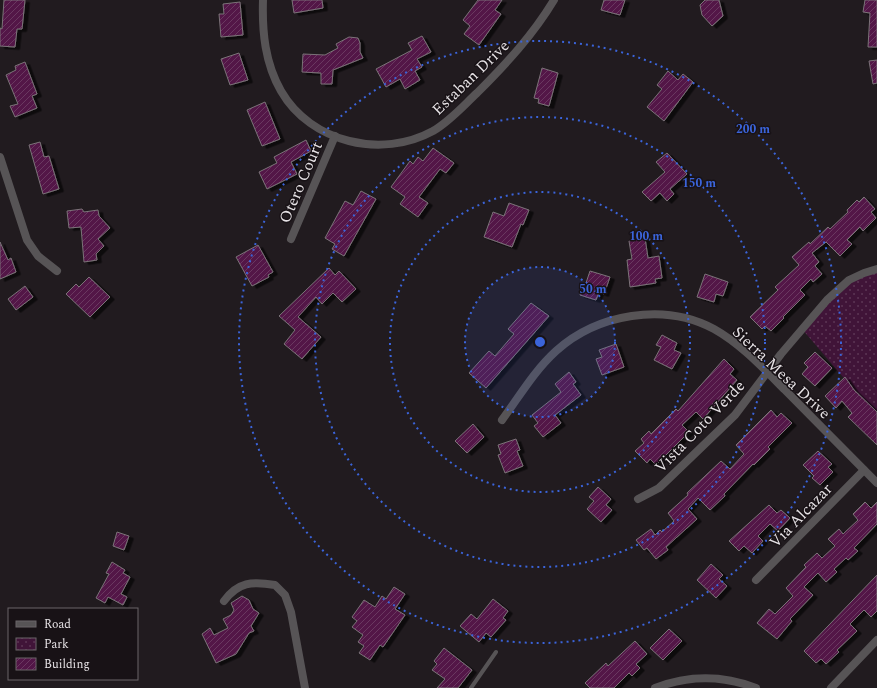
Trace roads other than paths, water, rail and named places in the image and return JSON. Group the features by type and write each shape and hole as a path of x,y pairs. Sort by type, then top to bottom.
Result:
{"street":[{"name":"Estaban Drive","path":"263,0 262,21 266,50 270,65 281,91 302,116 320,129 335,136 365,144 385,145 413,140 434,130 453,116 511,59 536,28 554,0"},
{"name":"Otero Court","path":"291,239 335,136"},
{"path":"0,157 27,240 38,256 57,271"},
{"name":"Vista Coto Verde","path":"638,499 659,488 729,420 802,329 832,295 856,276 877,269"},
{"name":"Sierra Mesa Drive","path":"502,420 541,367 556,351 579,334 592,328 624,318 663,315 704,324 726,337 768,373 877,483"},
{"name":"Via Alcazar","path":"756,580 864,470"},
{"path":"224,601 235,588 241,585 255,583 275,585 285,595 291,612 305,688"},
{"path":"831,688 877,640"},
{"path":"655,688 679,680 705,677 732,680 756,688"}],"lane":[{"path":"471,688 496,652"}]}
